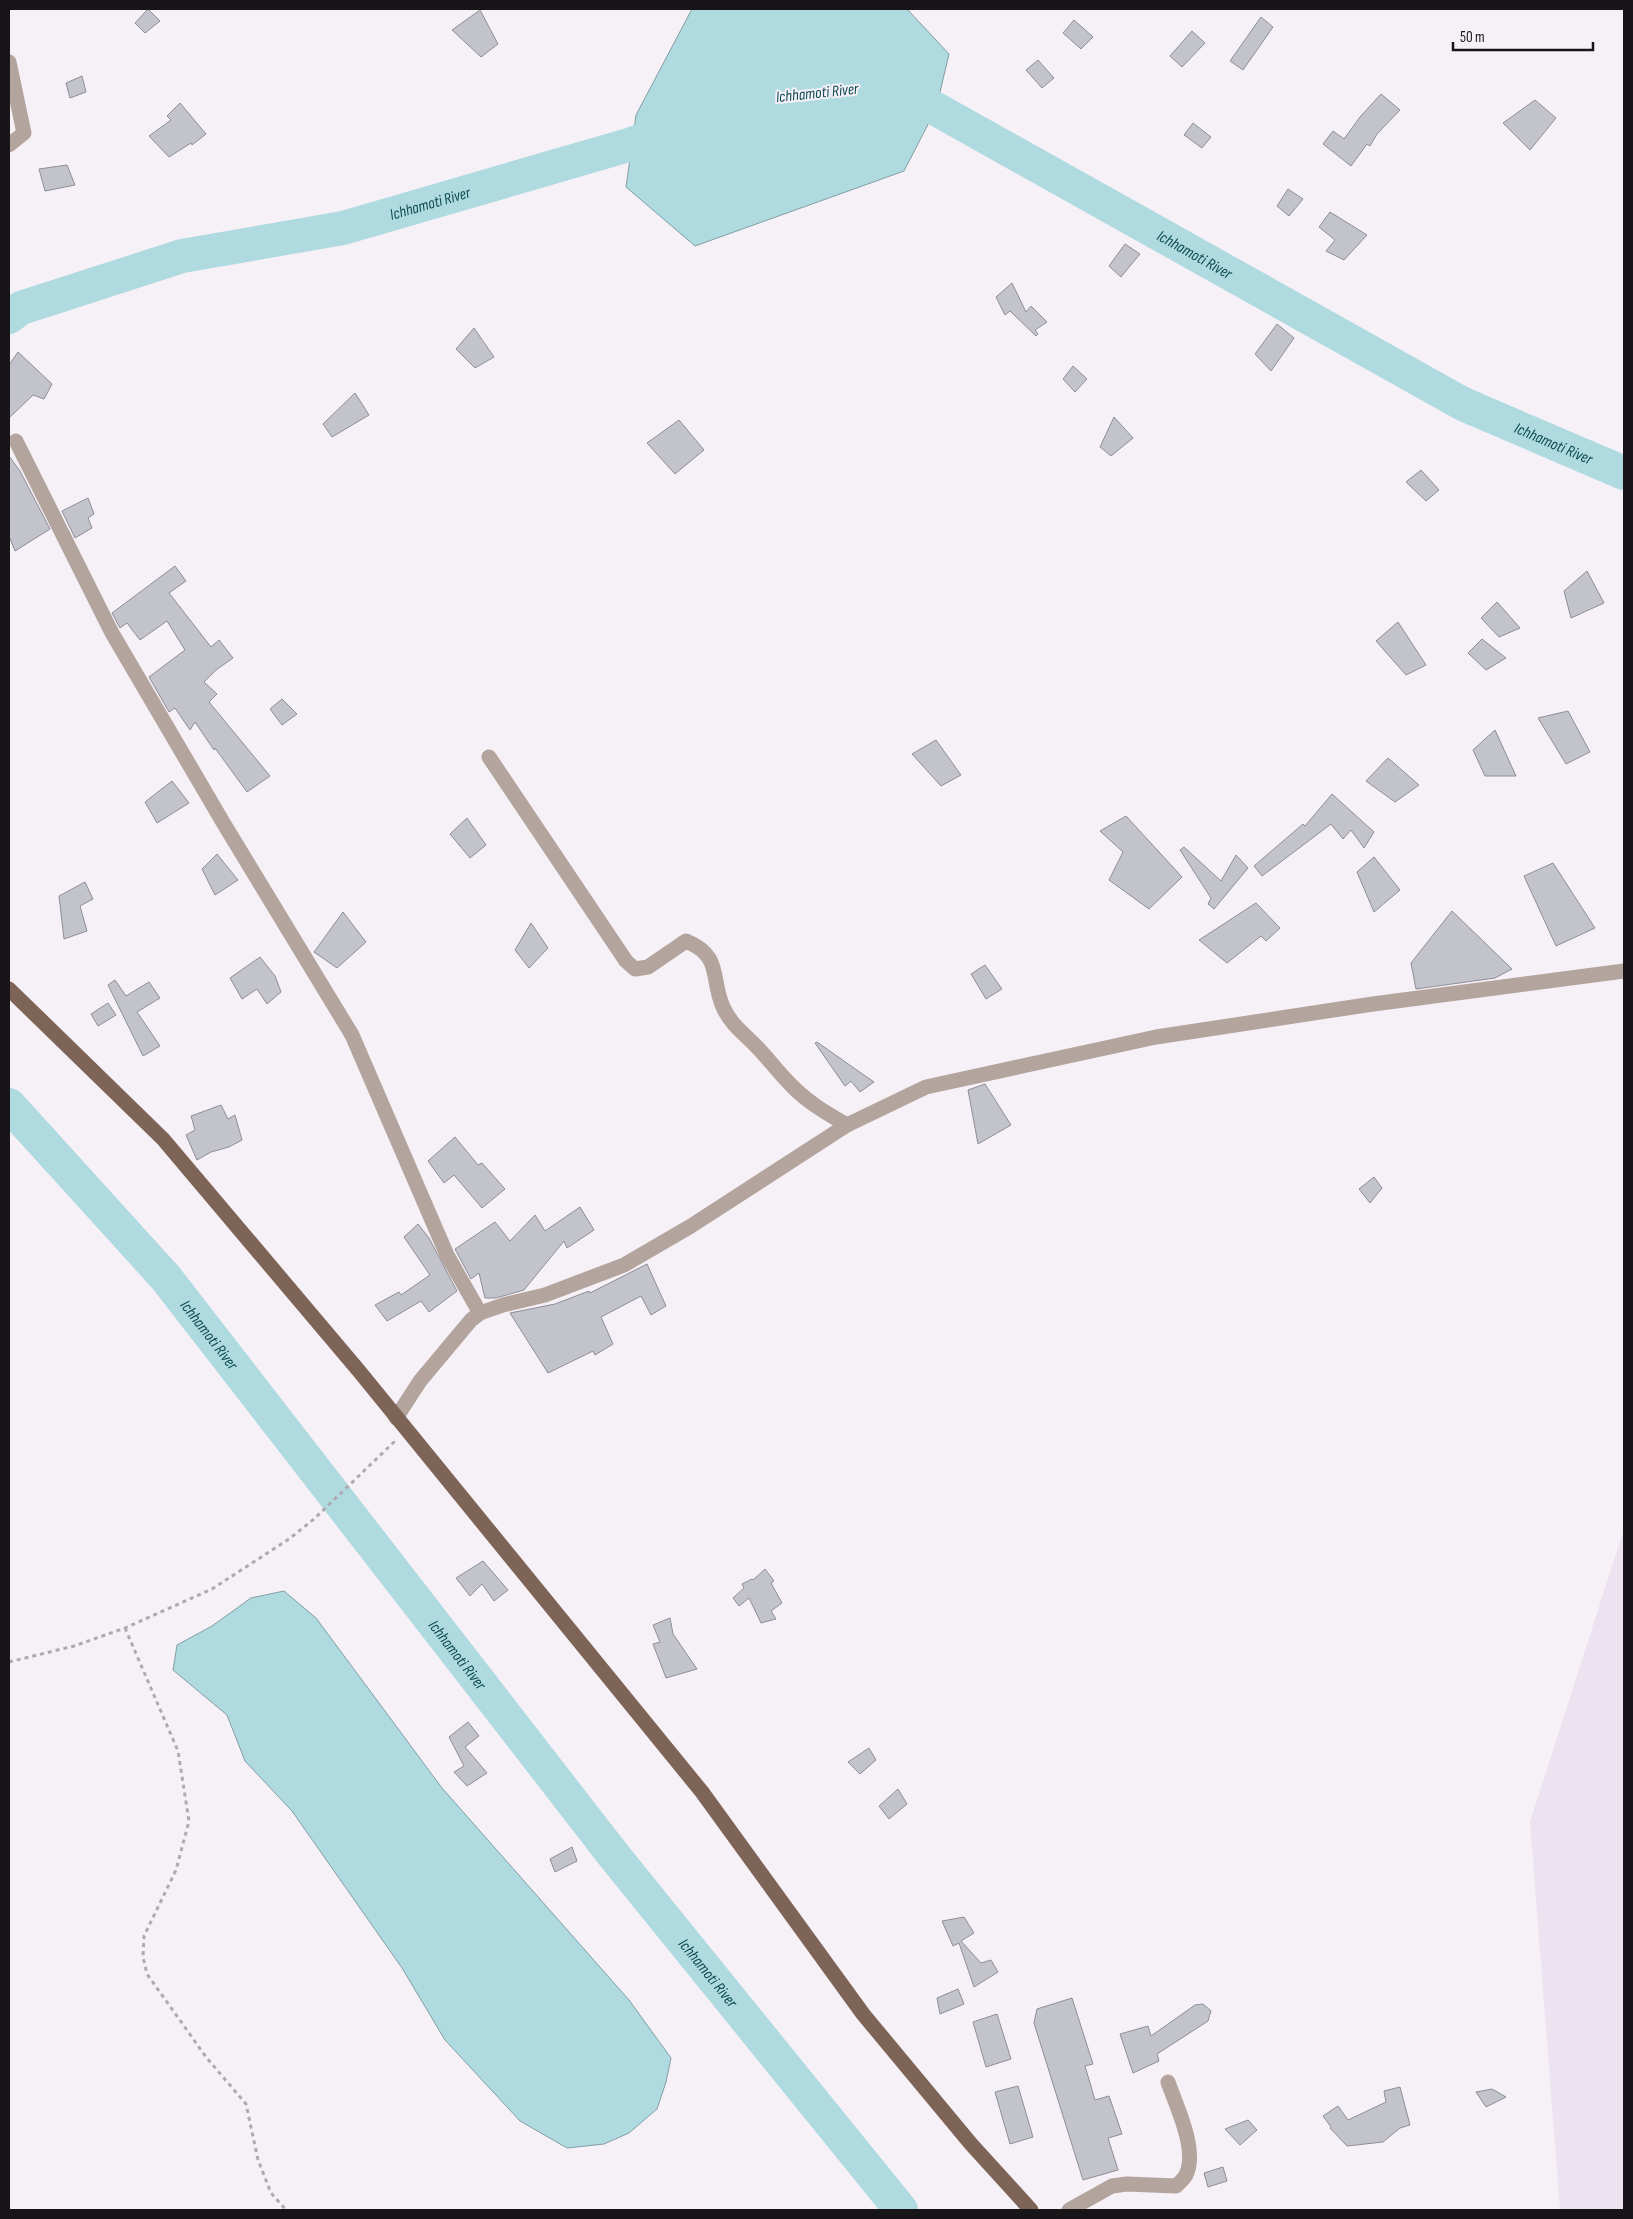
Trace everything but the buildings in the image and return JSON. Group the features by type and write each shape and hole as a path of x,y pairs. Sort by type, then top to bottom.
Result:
{"main road":[{"path":"9,988 163,1139 396,1418 702,1792 863,2014 971,2144 1031,2210"}],"street":[{"path":"9,62 24,133 9,145"},
{"path":"16,441 112,633 224,824 352,1035 446,1255 480,1313"},
{"path":"490,757 626,961 636,969 648,967 686,941 700,947 713,962 723,1007 738,1030 754,1044 792,1087 822,1110 847,1125"},
{"path":"396,1418 420,1381 471,1320 480,1313 503,1305 545,1295 624,1265 691,1226 847,1125 926,1087 1156,1037 1373,1004 1624,971"},
{"path":"1069,2210 1112,2186 1127,2184 1176,2186 1186,2177 1191,2158 1189,2144 1168,2082"}],"path":[{"path":"9,1662 74,1646 125,1628 212,1589 289,1539 314,1519 364,1473 394,1442 396,1418"},
{"path":"125,1628 178,1751 189,1821 176,1870 144,1936 143,1958 146,1974 206,2057 246,2104 258,2160 271,2193 286,2210"}],"shaded area":[{"path":"1624,1529 1624,2210 1560,2210 1530,1822"}],"water":[{"path":"692,9 907,9 949,54 936,109 904,171 695,246 626,187 636,115"},
{"path":"284,1591 316,1618 442,1788 629,2000 671,2058 666,2082 657,2109 629,2133 604,2144 567,2148 520,2121 445,2040 402,1968 292,1811 245,1761 227,1715 173,1670 177,1645 212,1626 251,1598"}],"waterway":[{"name":"Ichhamoti River","path":"894,93 911,97 936,109 1463,404 1624,473"},
{"name":"Ichhamoti River","path":"9,317 21,308 182,256 343,228 632,144 675,128"},
{"name":"Ichhamoti River","path":"9,1105 166,1278 615,1857 901,2210"}]}
